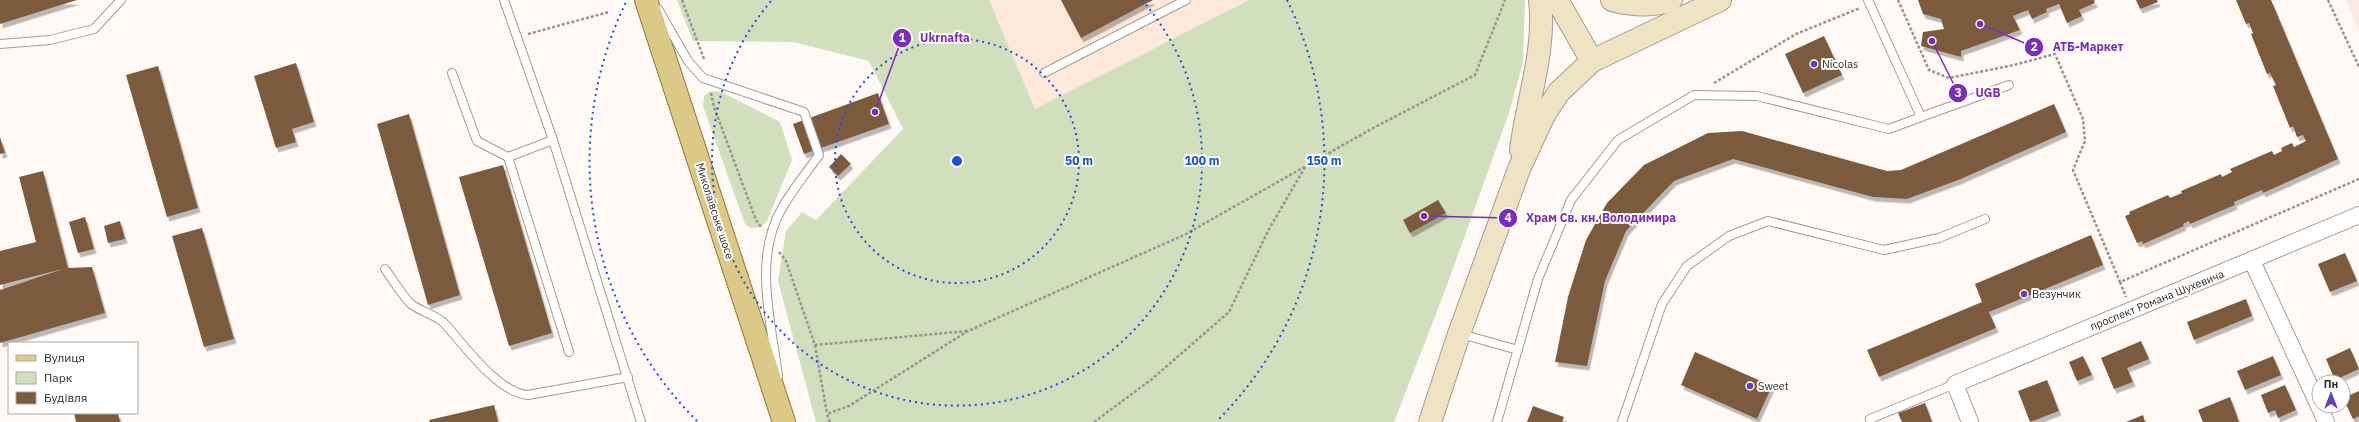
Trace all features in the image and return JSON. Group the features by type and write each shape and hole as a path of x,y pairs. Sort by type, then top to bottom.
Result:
{"main road":[{"name":"Миколаївське шосе","path":"646,0 784,422"}],"street":[{"path":"1519,169 1525,120 1541,49 1540,0"},
{"path":"1557,0 1592,61"},
{"path":"1612,0 1642,4 1664,3 1671,0"},
{"path":"1430,422 1459,334 1519,169 1544,115 1559,92 1592,61 1720,0"},
{"name":"проспект Романа Шухевича","path":"1955,384 2359,215"},
{"path":"2252,261 2320,415"},
{"path":"1955,384 1970,422"}],"lane":[{"path":"0,44 50,40 94,29 121,0"},
{"path":"504,0 553,140 641,422"},
{"path":"653,0 688,61 703,78 804,112 819,155 782,208 770,239 766,274 784,422"},
{"path":"1044,73 1186,0"},
{"path":"1869,2 1921,117"},
{"path":"452,73 477,141 508,157 569,352"},
{"path":"1496,422 1538,279 1571,200 1618,140 1694,95 1757,96 1889,129 2009,85"},
{"path":"508,157 553,140"},
{"path":"1622,422 1662,304 1687,266 1729,236 1768,221 1884,250 1940,238 1985,219"},
{"path":"385,269 411,303 444,323 460,343 503,384 520,394 528,395 628,377"},
{"path":"1459,334 1518,350"},
{"path":"1871,422 1870,419 1955,384"}],"path":[{"path":"682,0 706,66 714,107 756,220 786,261 815,345 827,414 830,422"},
{"path":"827,414 849,406 968,331 1184,236 1375,127 1475,74 1505,0"},
{"path":"1898,0 1929,70 1949,78 2055,54 2083,119 2084,141 2073,170 2120,282 2359,179"},
{"path":"2328,0 2359,67"},
{"path":"1694,95 1796,34 1869,2"},
{"path":"518,37 609,12"},
{"path":"1094,422 1152,379 1229,312 1268,231 1305,166"},
{"path":"815,345 968,331"}],"shaded area":[{"path":"989,0 1249,0 1035,109"},
{"path":"2346,0 2359,0 2359,32"}],"green space":[{"path":"677,0 989,0 1035,109 1249,0 1525,0 1523,62 1509,113 1446,288 1394,422 816,422 778,281 786,231 802,212 816,220 903,129 869,61 793,42 693,41"},
{"path":"711,91 721,92 780,122 792,160 767,221 761,227 751,228 745,224 703,106 704,96"}],"building":[{"path":"0,0 77,0 0,24"},
{"path":"1061,0 1153,0 1081,38"},
{"path":"1918,0 2094,0 2095,3 2079,10 2082,16 2067,23 2059,4 2046,9 2047,12 2032,19 2028,10 2013,16 2020,30 1961,51 1961,57 1921,46 1923,32 1944,29 1941,19 1923,14"},
{"path":"2136,0 2157,0 2158,2 2140,9"},
{"path":"2236,0 2271,0 2338,159 2263,193 2262,190 2234,202 2235,205 2190,224 2189,221 2183,224 2184,226 2143,244 2142,241 2137,243 2125,216 2130,214 2129,212 2168,195 2170,198 2182,193 2181,191 2221,174 2222,177 2232,172 2230,169 2272,151 2274,155 2282,151 2281,148 2292,143 2294,147 2306,141 2303,135 2297,137 2293,126 2290,128 2273,86 2276,85 2270,73 2267,74 2251,34 2253,33 2249,23 2246,24"},
{"name":"Nicolas","path":"1824,36 1842,75 1803,93 1785,54"},
{"path":"296,63 314,122 292,129 296,142 276,148 254,76"},
{"path":"158,66 198,208 167,217 126,75"},
{"path":"878,93 889,124 804,154 793,124"},
{"path":"2054,104 2066,132 1961,179 1907,199 1873,197 1733,159 1674,181 1626,231 1605,281 1587,366 1555,362 1568,297 1586,240 1607,203 1644,165 1708,133 1742,131 1887,171 1901,170"},
{"path":"409,114 460,295 428,305 377,124"},
{"path":"0,137 5,153 0,154"},
{"path":"841,154 851,164 838,176 829,167"},
{"path":"503,165 552,333 509,346 459,177"},
{"path":"43,171 68,268 92,267 105,313 0,343 0,290 63,269 0,285 0,251 36,242 19,177"},
{"path":"1438,200 1446,213 1410,233 1403,220"},
{"path":"85,217 94,249 78,253 69,222"},
{"path":"120,221 125,239 108,243 104,226"},
{"path":"202,228 234,339 204,347 172,236"},
{"path":"2091,235 2103,265 1989,312 1996,328 1879,377 1867,350 1982,302 1975,284"},
{"path":"2345,253 2357,281 2330,292 2318,264"},
{"path":"2246,299 2252,316 2194,340 2187,322"},
{"path":"2141,341 2149,359 2127,368 2133,382 2114,389 2101,358"},
{"path":"2350,348 2359,369 2348,374 2332,374 2326,359"},
{"path":"1695,352 1772,386 1757,419 1681,385"},
{"path":"2083,356 2092,375 2077,381 2069,362"},
{"path":"2273,356 2281,375 2245,390 2237,371"},
{"path":"2047,380 2059,411 2030,422 2018,391"},
{"path":"2285,385 2296,410 2278,418 2275,410 2268,413 2261,395"},
{"path":"2359,391 2359,416 2353,419 2351,414 2351,394"},
{"path":"2230,397 2239,422 2203,422 2198,410"},
{"path":"1925,403 1932,422 1902,422 1898,413"},
{"path":"494,405 498,422 430,422 429,420"},
{"path":"1533,406 1564,417 1562,422 1527,422"},
{"path":"74,414 118,414 120,422 76,422"},
{"path":"2143,415 2145,422 2126,422"}],"place":[{"name":"АТБ-Маркет","path":"1980,24"},
{"name":"UGB","path":"1932,41"},
{"name":"Nicolas","path":"1814,64"},
{"name":"Ukrnafta","path":"875,112"},
{"name":"Храм Св. кн. Володимира","path":"1424,216"},
{"name":"Везунчик","path":"2024,294"},
{"name":"Sweet","path":"1750,386"}]}
